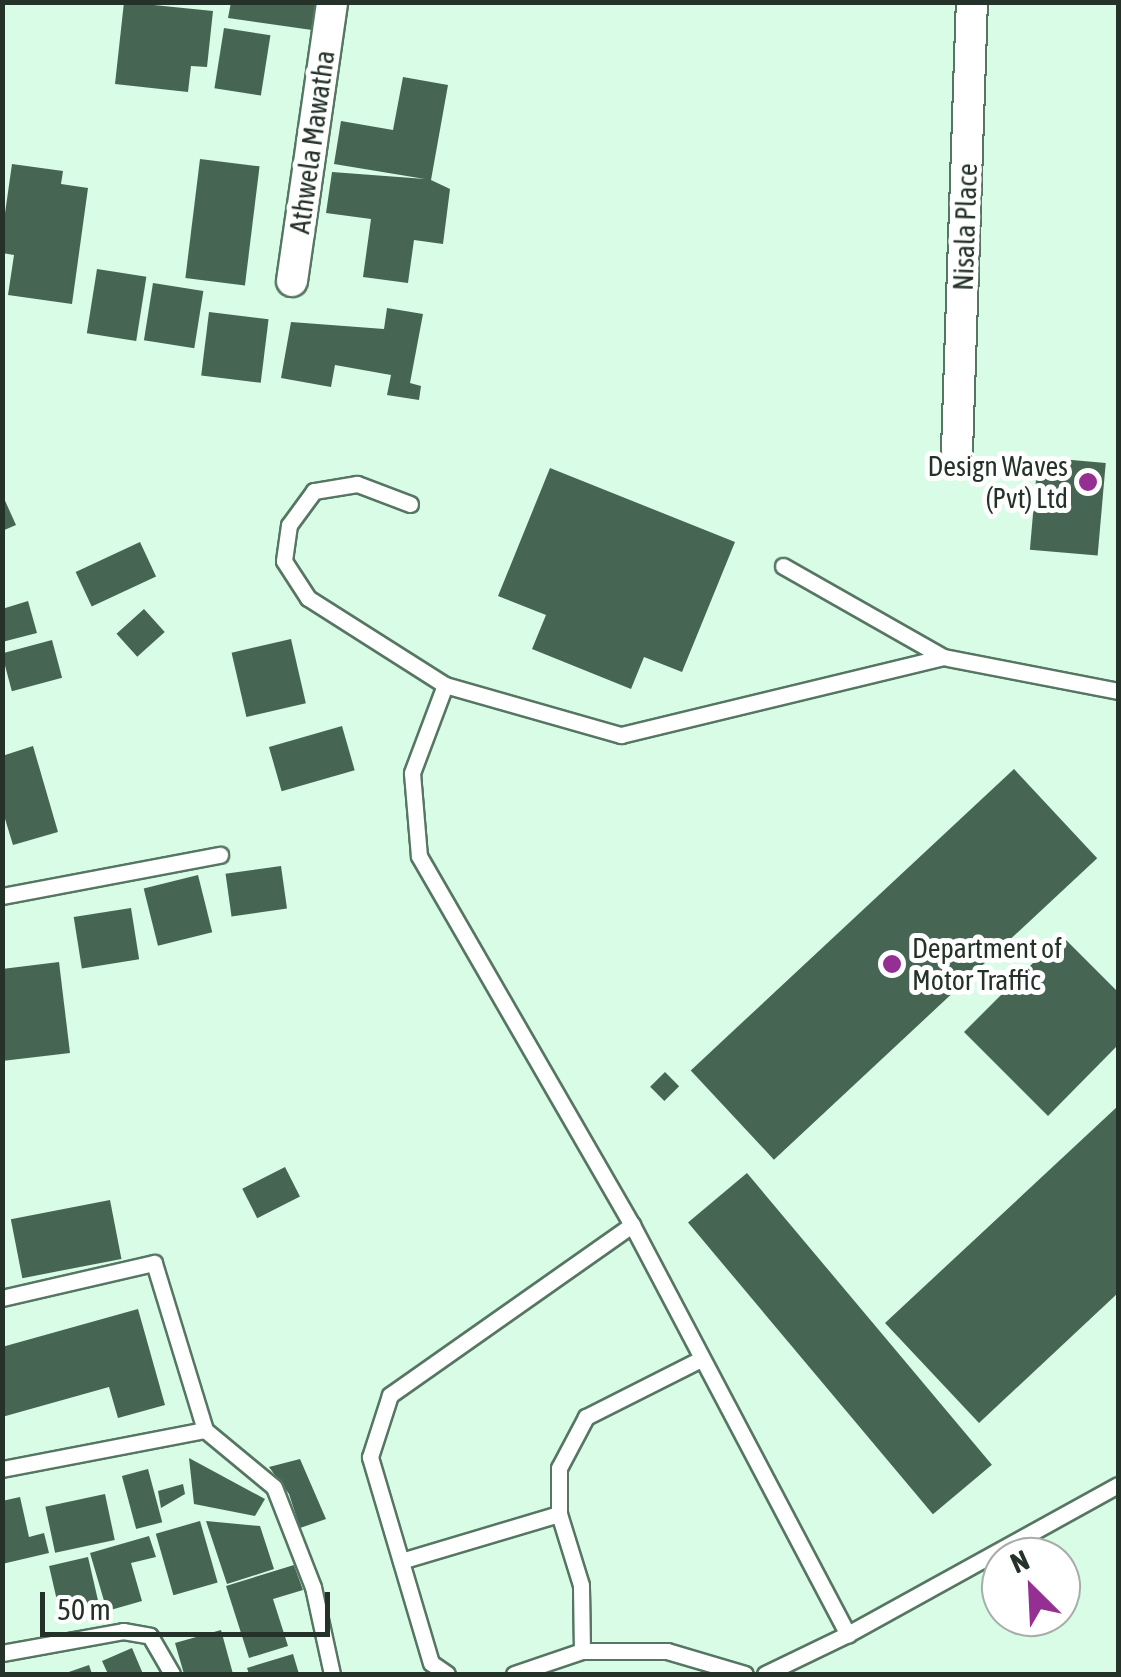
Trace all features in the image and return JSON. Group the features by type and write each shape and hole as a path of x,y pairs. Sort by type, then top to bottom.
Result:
{"street":[{"name":"Athwela Mawatha","path":"292,281 332,2"},
{"name":"Nisala Place","path":"958,451 972,2"}],"lane":[{"path":"410,504 357,484 314,491 289,525 284,561 308,598 446,685 621,735 943,657"},
{"path":"784,566 943,657 1118,690"},
{"path":"446,685 412,773 419,856 632,1225 848,1634"},
{"path":"2,896 220,855"},
{"path":"448,1674 431,1663 370,1458 390,1396 632,1225"},
{"path":"2,1298 154,1264 205,1430 274,1487 312,1587 332,1674"},
{"path":"582,1651 581,1586 559,1514 559,1468 586,1417 701,1359"},
{"path":"2,1469 205,1430"},
{"path":"765,1674 848,1634 1118,1485"},
{"path":"401,1561 559,1514"},
{"path":"2,1653 123,1631 150,1636 172,1674"},
{"path":"514,1674 582,1651 667,1651 745,1674"}],"building":[{"path":"124,2 213,11 207,67 191,66 188,92 115,84"},
{"path":"231,2 317,2 312,30 228,18"},
{"path":"224,28 270,35 261,96 214,88"},
{"path":"403,77 448,85 431,180 450,189 443,244 414,240 408,283 363,277 371,219 326,213 332,172 425,179 334,164 341,121 393,130"},
{"path":"200,159 260,166 245,285 185,278"},
{"path":"12,164 63,171 61,184 88,188 72,304 8,295 14,255 2,253 2,234"},
{"path":"97,269 146,277 136,341 87,333"},
{"path":"153,283 203,291 194,348 144,340"},
{"path":"387,308 423,314 410,383 421,386 419,400 387,395 391,375 335,365 331,387 281,378 291,322 384,329"},
{"path":"209,312 269,319 261,383 201,376"},
{"path":"1038,457 1106,463 1098,556 1030,550"},
{"path":"550,468 735,542 682,672 644,657 631,689 532,649 546,615 498,596"},
{"path":"2,494 16,525 2,531"},
{"path":"140,542 156,576 92,606 76,572"},
{"path":"28,601 37,633 2,642 2,609"},
{"path":"144,609 165,632 137,657 117,634"},
{"path":"291,639 306,703 246,717 232,653"},
{"path":"52,640 62,678 12,691 2,653"},
{"path":"342,726 355,770 282,791 269,747"},
{"path":"33,746 58,832 13,845 2,809 2,756"},
{"path":"1014,769 1097,858 774,1160 691,1070"},
{"path":"281,866 287,909 232,916 226,874"},
{"path":"198,875 212,932 158,946 144,889"},
{"path":"131,908 139,959 82,968 74,917"},
{"path":"1061,935 1118,992 1118,1045 1048,1116 964,1032"},
{"path":"59,962 70,1053 2,1061 2,969"},
{"path":"665,1072 679,1086 664,1101 650,1087"},
{"path":"1118,1106 1118,1293 979,1423 885,1323"},
{"path":"285,1167 300,1196 257,1218 242,1189"},
{"path":"747,1173 992,1465 933,1514 688,1222"},
{"path":"110,1200 121,1259 22,1278 11,1219"},
{"path":"138,1309 165,1405 118,1418 109,1387 2,1417 2,1347"},
{"path":"189,1458 265,1499 255,1516 194,1504"},
{"path":"300,1459 326,1519 300,1528 289,1494 269,1467"},
{"path":"148,1469 162,1522 136,1529 122,1476"},
{"path":"183,1484 185,1494 161,1508 158,1491"},
{"path":"105,1494 115,1540 55,1553 45,1507"},
{"path":"20,1497 29,1537 44,1533 49,1553 2,1564 2,1501"},
{"path":"200,1521 218,1583 173,1595 156,1534"},
{"path":"206,1521 260,1526 274,1569 227,1584"},
{"path":"149,1536 156,1557 131,1563 142,1601 107,1611 90,1553"},
{"path":"88,1557 99,1607 60,1616 49,1566"},
{"path":"294,1565 303,1590 273,1599 288,1646 249,1658 226,1586"},
{"path":"221,1630 233,1674 184,1674 175,1643"},
{"path":"132,1648 143,1674 108,1674 102,1661"},
{"path":"293,1654 299,1674 249,1674 247,1668"},
{"path":"89,1665 92,1674 63,1674"}],"place":[{"name":"Design Waves (Pvt) Ltd","path":"1088,482"},
{"name":"Department of Motor Traffic","path":"892,964"}]}
